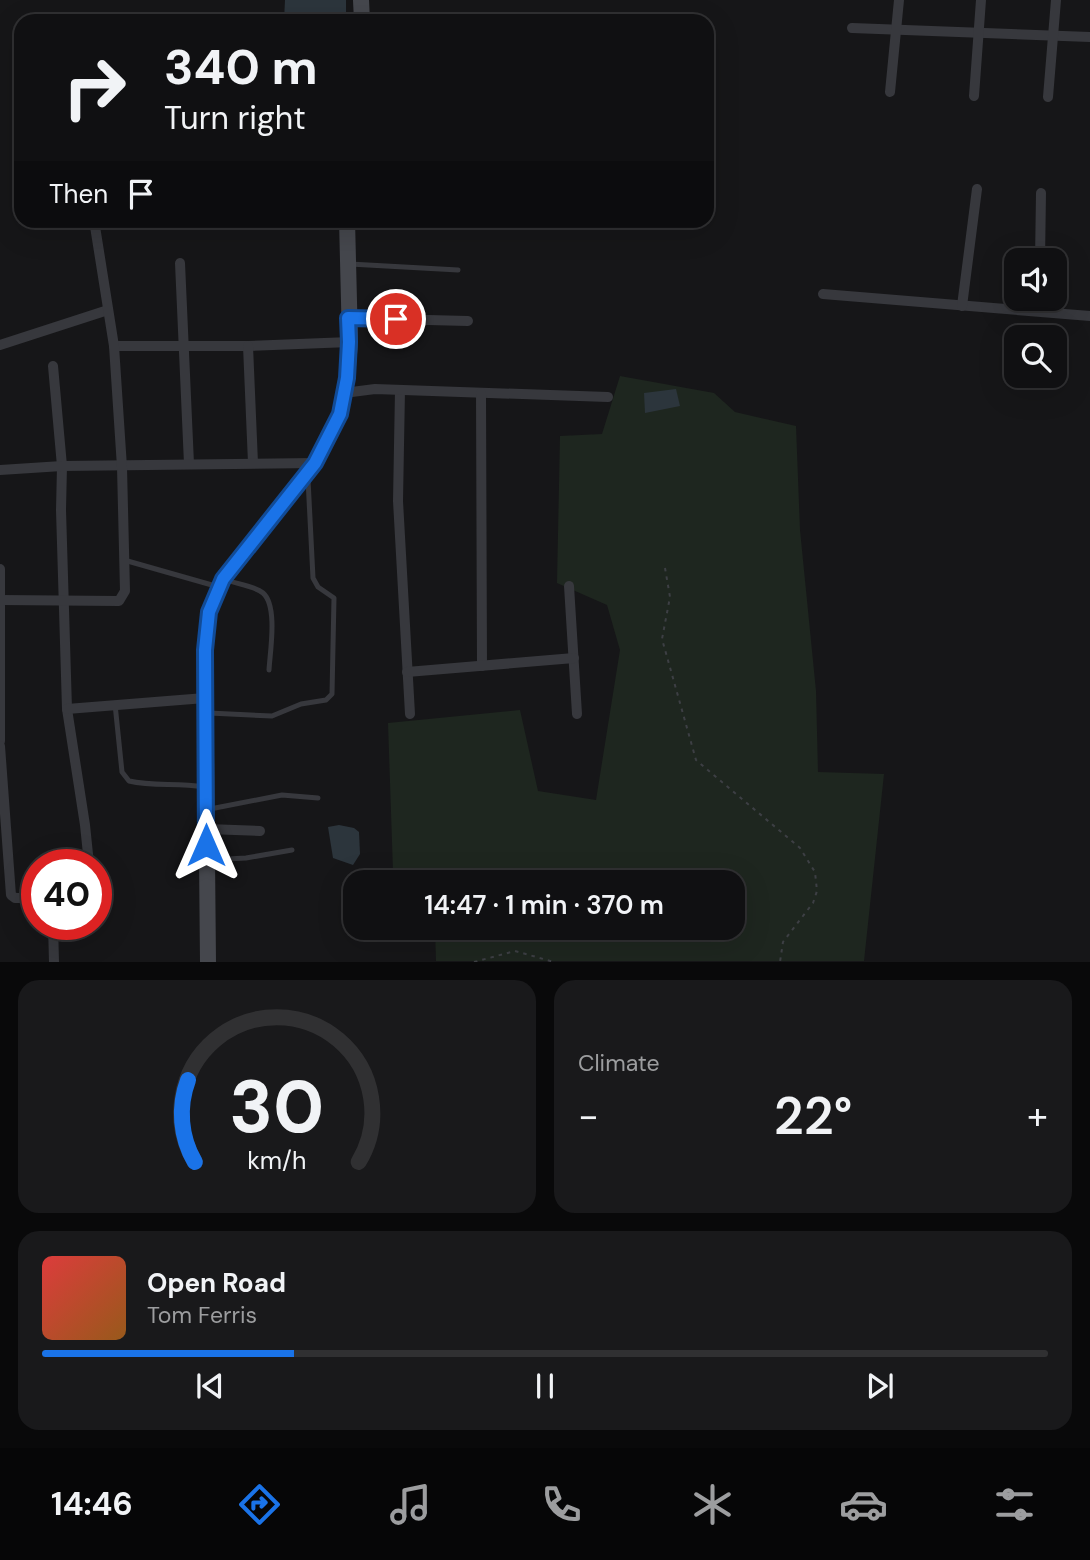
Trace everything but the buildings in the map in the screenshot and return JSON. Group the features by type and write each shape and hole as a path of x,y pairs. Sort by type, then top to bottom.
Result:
{"street":[{"path":"890,92 899,0"},
{"path":"974,96 981,0"},
{"path":"1048,97 1056,0"},
{"path":"852,28 1090,37"},
{"path":"962,306 976,189"},
{"path":"1040,248 1041,193"},
{"path":"0,600 119,601 125,591 122,467 114,346 95,228"},
{"path":"208,961 205,650 209,612 221,583 311,467 340,414 349,342 347,228"},
{"path":"180,262 189,464"},
{"path":"823,295 1090,316"},
{"path":"0,345 108,310"},
{"path":"348,318 468,321"},
{"path":"114,346 248,346 349,342"},
{"path":"248,346 253,463"},
{"path":"53,366 62,466 67,709 87,849"},
{"path":"344,393 375,389 608,397"},
{"path":"400,390 398,501 410,715"},
{"path":"481,393 482,666"},
{"path":"0,470 62,466 253,463 311,467"},
{"path":"0,569 0,744 11,895 21,898"},
{"path":"569,586 577,714"},
{"path":"407,672 574,658"},
{"path":"67,709 116,704 206,705"},
{"path":"207,829 260,831"},
{"path":"53,940 54,961"}],"lane":[{"path":"347,264 458,270"},
{"path":"206,705 272,716 300,704 326,701 332,694 334,598 318,587 313,578 311,467"},
{"path":"124,560 262,592 269,601 272,614 270,670"},
{"path":"116,704 122,772 129,782 146,785 188,784 206,788"},
{"path":"206,809 282,795 318,798"},
{"path":"206,861 292,850"}],"path":[{"path":"665,568 670,597 663,639 696,760 800,848 815,872 817,891 813,903 783,942 780,961"},
{"path":"474,961 515,951 554,961"}],"shaded area":[{"path":"285,0 346,0 346,14 284,14"},
{"path":"620,376 714,393 735,412 796,426 800,530 816,691 818,772 884,774 864,961 436,961 435,940 745,940 745,870 393,870 388,723 520,710 538,791 596,800 620,650 607,605 557,583 560,436 602,434"},
{"path":"676,389 680,406 645,413 644,393"},
{"path":"339,825 354,828 359,832 360,854 353,865 333,858 328,827"}],"route":[{"path":"206,845 205,650 209,612 223,579 315,463 340,414 347,378 348,318 396,319"}]}
